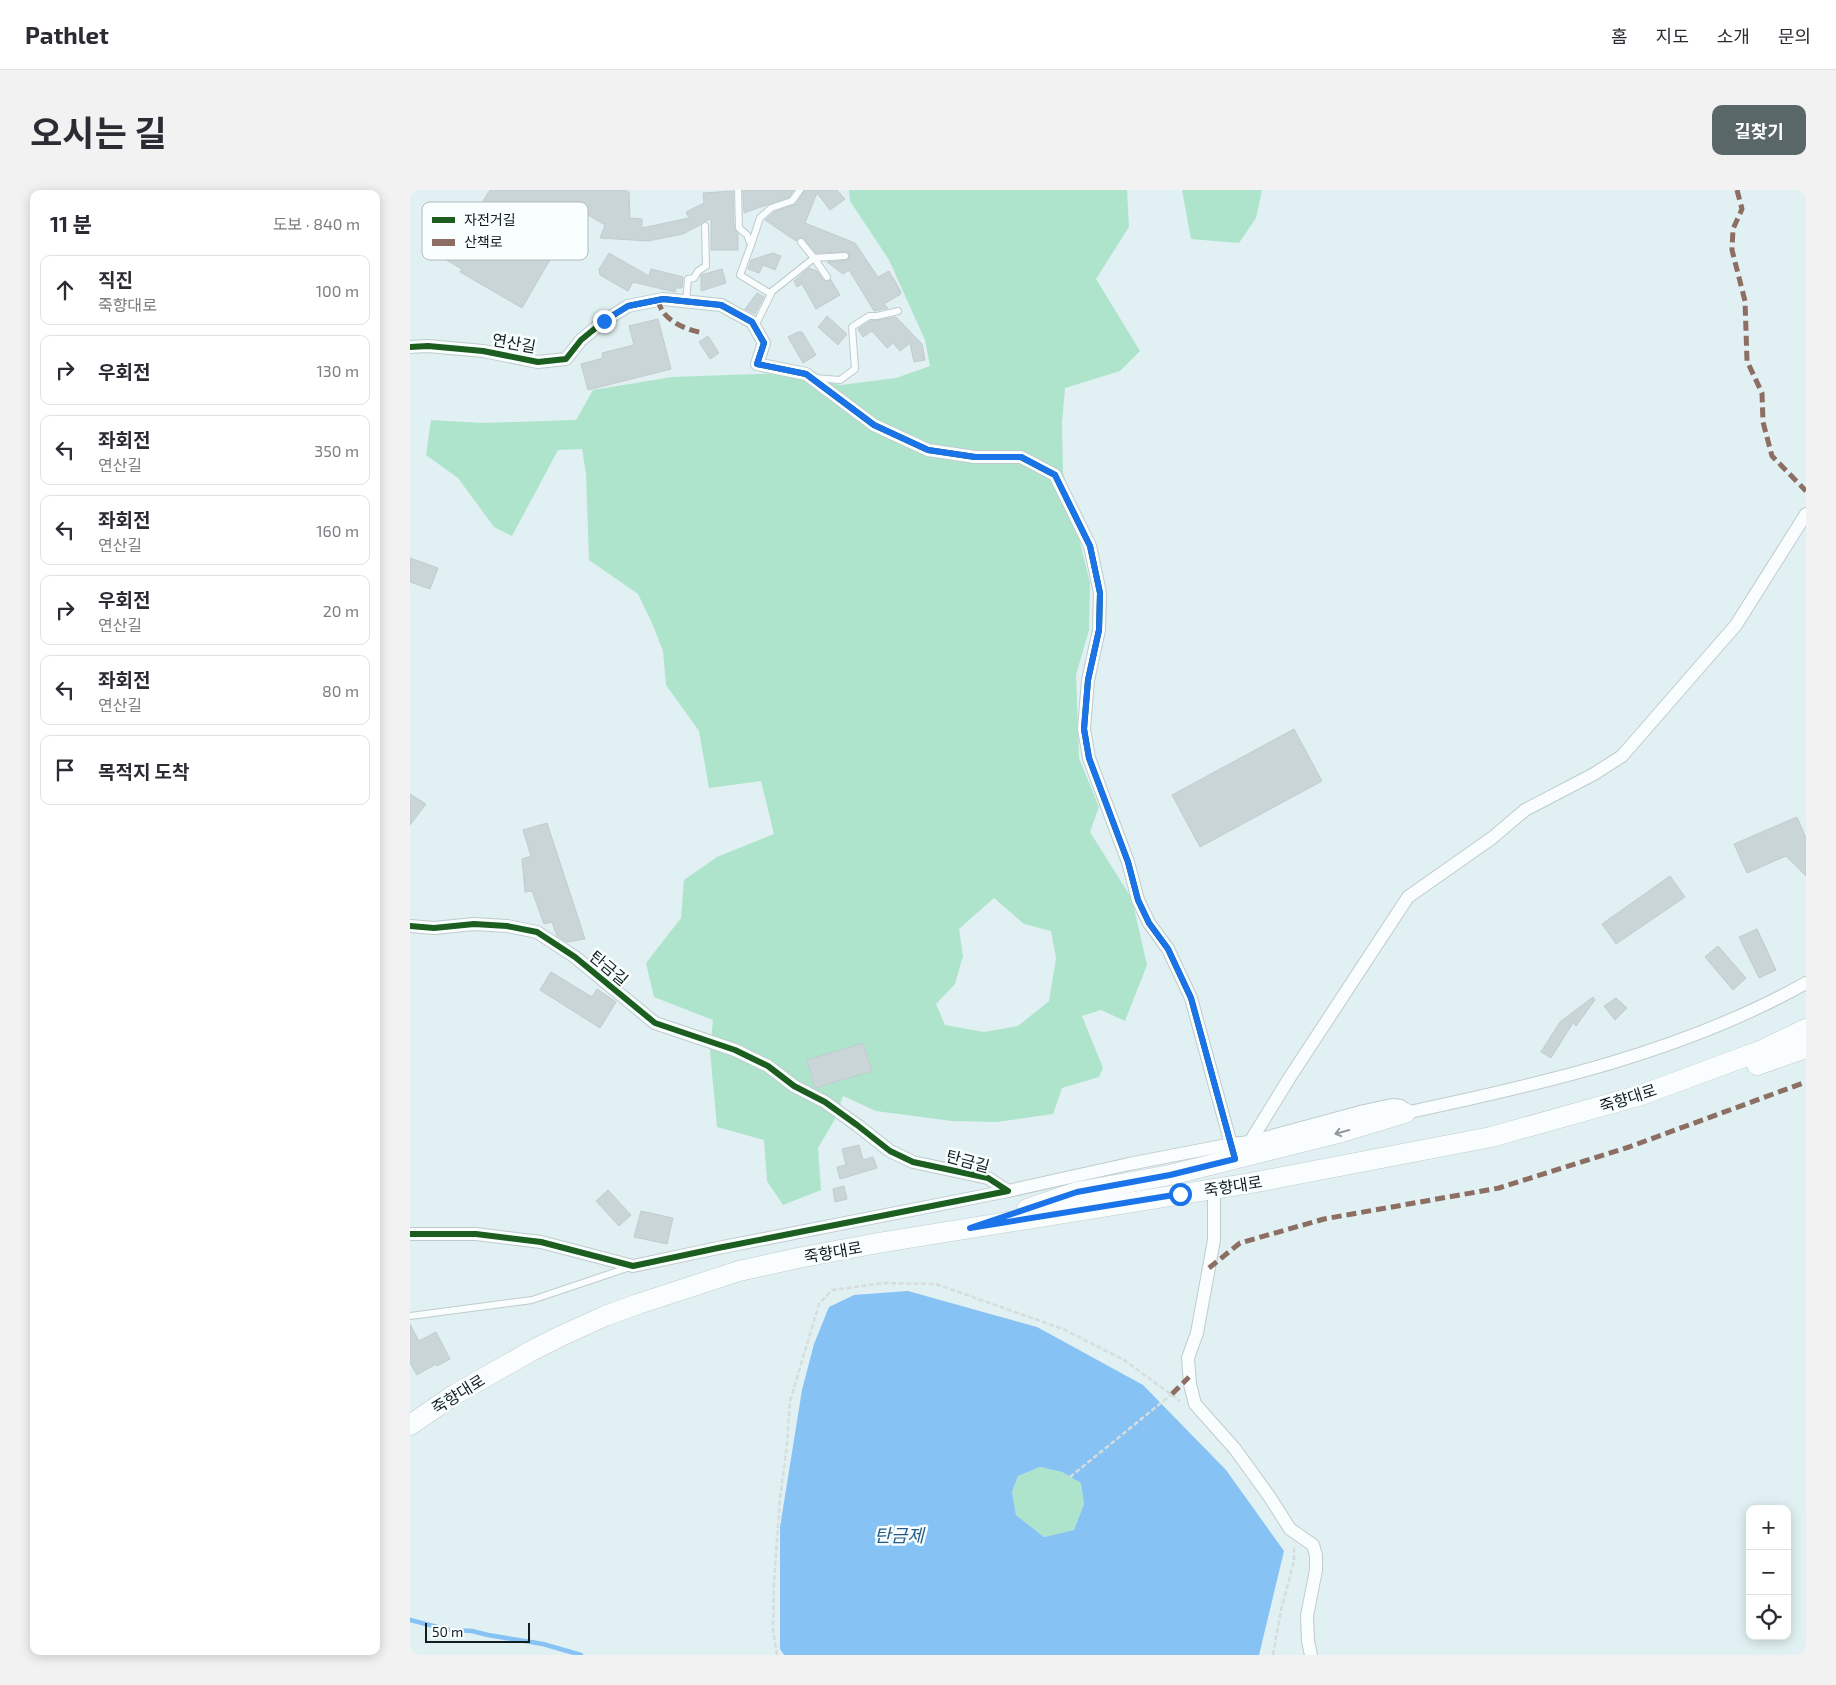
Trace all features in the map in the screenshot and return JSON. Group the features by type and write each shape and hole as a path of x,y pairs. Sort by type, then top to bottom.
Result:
{"main road":[{"name":"죽향대로","path":"410,1425 454,1395 531,1351 605,1316 739,1271 798,1258 970,1228 1214,1189 1491,1137 1632,1098 1760,1051 1806,1029"},
{"path":"1700,1074 1758,1065 1806,1048"},
{"path":"970,1228 1077,1192 1170,1175 1234,1152 1342,1132 1405,1113"}],"street":[{"name":"연산길","path":"410,347 428,346 483,352 538,362 566,359 581,340 604,321 628,306 663,299 721,305 752,322 754,327"},
{"path":"754,327 764,343 757,364 806,374 874,425 928,450 975,457 1021,457 1055,475 1090,546 1100,593 1099,630 1088,680 1084,729 1089,758 1128,862 1138,900 1149,923 1168,949 1191,998 1234,1152"},
{"path":"1250,1142 1290,1077 1408,898 1492,838 1525,810 1594,774 1622,756 1736,625 1806,514"},
{"name":"탄금길","path":"410,926 434,928 474,924 507,926 537,932 575,957 655,1023 735,1050 768,1066 794,1086 824,1102 858,1125 890,1151 913,1162 988,1178 1008,1191"},
{"path":"1008,1191 1129,1164 1234,1152 1250,1142 1392,1105 1401,1106 1405,1113 1546,1082 1673,1043 1759,1009 1806,983"},
{"path":"1214,1189 1214,1240 1197,1333 1188,1358 1190,1384 1195,1404 1235,1449 1290,1529 1313,1545 1316,1554 1316,1570 1307,1616 1308,1641 1311,1655"},
{"name":"탄금길","path":"410,1234 476,1234 541,1242 633,1266 1008,1191"}],"lane":[{"path":"738,190 739,228 747,235 751,245"},
{"path":"770,293 740,275 760,218 771,208 792,201 800,190"},
{"path":"686,301 688,279 694,278 698,271 706,266 705,226"},
{"path":"801,242 827,277"},
{"path":"754,327 770,293 778,284 814,258 844,256"},
{"path":"810,378 840,380 855,369 852,327 869,316 898,311"},
{"path":"410,1316 532,1300 633,1266"}],"path":[{"path":"777,1655 773,1631 774,1582 790,1401 819,1304 832,1290 884,1283 936,1284 1063,1330 1124,1360 1186,1406"},
{"path":"1070,1477 1172,1394"},
{"path":"1273,1655 1280,1610 1294,1561 1295,1548 1289,1540"}],"green space":[{"path":"849,190 1127,190 1129,227 1096,279 1140,351 1120,371 1065,388 1062,423 1063,472 1090,583 1089,630 1076,675 1079,758 1099,807 1090,832 1132,899 1147,965 1125,1021 1101,1010 1082,1016 1103,1068 1099,1077 1062,1088 1053,1114 997,1122 952,1121 876,1111 843,1096 835,1119 818,1148 821,1190 783,1205 767,1181 764,1140 717,1127 710,1051 713,1020 654,997 646,963 681,918 684,880 717,857 774,834 761,781 709,788 699,731 666,685 663,651 638,594 589,560 586,474 582,449 558,450 512,536 494,527 458,478 426,455 431,420 482,423 576,420 593,390 672,377 783,373 841,385 896,378 930,366 925,340 889,260 850,201","holes":["994,898 1024,924 1051,931 1056,958 1049,1001 1018,1026 984,1032 945,1025 936,1004 955,984 963,956 959,929"]},
{"path":"1182,190 1262,190 1256,218 1239,243 1191,239"},
{"path":"1040,1467 1062,1472 1081,1483 1084,1504 1074,1530 1044,1537 1016,1515 1012,1492 1018,1476"}],"water":[{"name":"탄금제","path":"908,1291 1037,1327 1143,1385 1226,1470 1284,1551 1259,1655 784,1655 780,1649 780,1527 802,1390 814,1344 829,1307 854,1295","holes":["1040,1467 1062,1472 1081,1483 1084,1504 1074,1530 1044,1537 1016,1515 1012,1492 1018,1476"]}],"building":[{"path":"490,190 625,190 629,192 630,218 642,219 642,228 689,218 686,212 704,203 703,193 733,191 734,228 738,234 738,250 711,250 711,219 683,234 648,241 600,238 605,225 588,215 588,202 482,202"},
{"path":"743,190 794,190 789,197 744,213"},
{"path":"805,190 837,190 845,199 830,210 817,193 805,223 855,243 878,277 889,271 901,294 884,304 888,308 874,311 849,270 843,274 827,262 847,260 850,256 848,252 816,253 803,238 798,238 796,241 765,220 774,212 796,204"},
{"path":"609,253 649,276 651,269 683,277 682,288 676,288 675,292 633,282 628,291 600,275 599,269"},
{"path":"773,253 781,256 775,270 763,265 759,273 748,269 751,260"},
{"path":"446,260 550,260 522,308 460,272 462,269"},
{"path":"809,268 817,271 824,281 831,280 840,295 816,309 802,284 797,287 794,281"},
{"path":"722,269 726,283 701,291 701,275"},
{"path":"757,293 764,297 755,314 745,309"},
{"path":"827,316 847,334 838,345 818,327"},
{"path":"896,317 922,344 925,360 914,362 910,343 900,351 893,343 887,348 872,331 863,337 858,329 870,321"},
{"path":"658,319 671,369 588,390 581,364 603,358 602,353 634,345 629,326"},
{"path":"802,332 816,355 803,363 788,337"},
{"path":"708,336 719,353 710,359 699,342"},
{"path":"410,558 438,568 430,589 410,582"},
{"path":"1294,729 1322,781 1200,847 1172,795"},
{"path":"410,794 426,804 410,825"},
{"path":"1797,817 1806,838 1806,876 1786,856 1747,873 1734,844"},
{"path":"547,823 585,939 567,942 557,936 552,922 544,924 532,891 525,892 522,859 531,856 523,830"},
{"path":"1670,876 1685,897 1616,944 1602,924"},
{"path":"1757,929 1776,970 1759,978 1739,937"},
{"path":"1718,946 1746,978 1733,990 1705,957"},
{"path":"551,972 592,997 597,989 616,1002 600,1028 540,990"},
{"path":"1593,997 1595,1000 1576,1026 1573,1023 1551,1058 1541,1052 1560,1022"},
{"path":"1616,998 1627,1008 1615,1020 1604,1006"},
{"path":"863,1043 872,1071 815,1088 807,1060"},
{"path":"859,1145 863,1160 873,1157 877,1168 840,1179 837,1167 846,1165 842,1149"},
{"path":"844,1186 847,1199 835,1202 833,1189"},
{"path":"608,1190 631,1215 619,1226 596,1201"},
{"path":"641,1211 673,1218 667,1244 634,1237"},
{"path":"410,1324 419,1341 436,1332 450,1359 437,1366 436,1364 417,1375 410,1363"}],"waterway":[{"path":"410,1620 449,1630 472,1631 543,1644 581,1655"}],"marked path":[{"path":"1737,190 1742,209 1733,229 1732,250 1745,301 1747,361 1762,393 1763,422 1772,456 1806,491"},
{"path":"658,300 663,312 671,320 687,329 704,333"},
{"path":"1209,1268 1240,1243 1324,1219 1499,1188 1629,1147 1806,1082"},
{"path":"1172,1394 1189,1377"}],"cycle path":[{"path":"410,347 428,346 483,351 538,362 566,359 581,340 604,321 628,306 663,299 721,305 752,322 764,343 757,364 806,374 874,425 928,450 975,457 1021,457 1055,475 1090,546 1100,593 1099,630 1088,680 1084,729 1089,758 1128,862 1138,900 1149,923 1168,949 1191,998 1235,1159"},
{"path":"410,926 434,928 474,924 507,926 537,932 575,957 655,1023 735,1050 768,1066 794,1086 825,1102 890,1151 913,1162 988,1178 1008,1191 633,1266 541,1242 476,1234 410,1234"}],"route":[{"path":"604,321 628,306 663,299 721,305 752,322 764,343 757,364 806,374 874,425 928,450 975,457 1021,457 1055,475 1090,546 1100,593 1099,630 1088,680 1084,729 1089,758 1105,796 1128,862 1138,900 1149,923 1168,949 1191,998 1235,1159 1170,1175 1077,1192 970,1228 1180,1194"}]}
